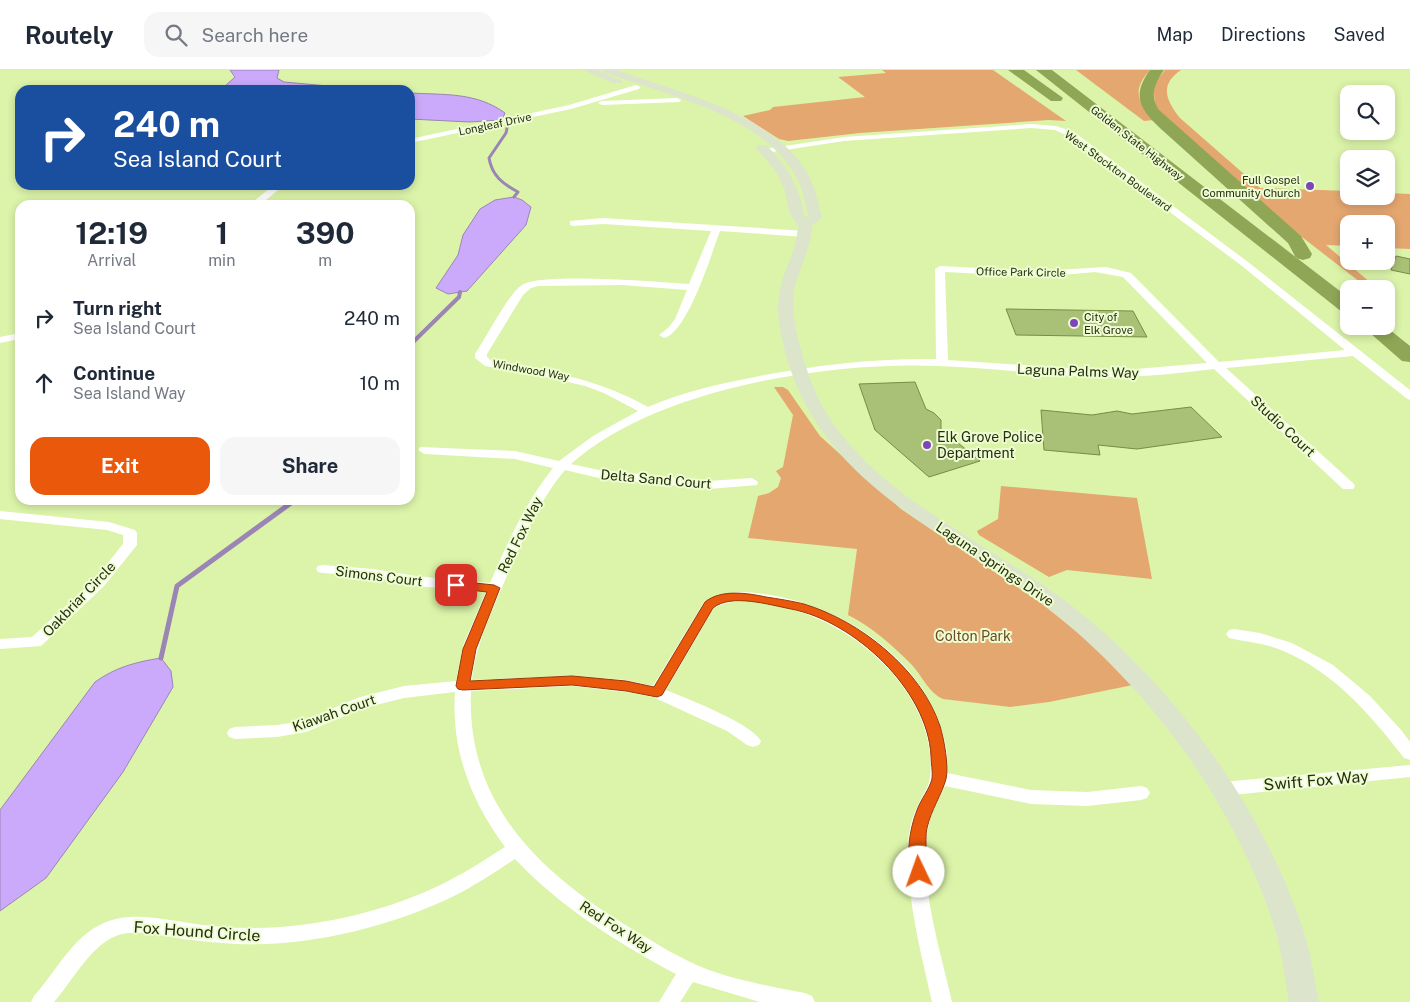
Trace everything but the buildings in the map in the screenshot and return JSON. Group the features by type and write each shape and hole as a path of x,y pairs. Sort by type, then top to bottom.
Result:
{"highway":[{"path":"1015,70 1243,226"},
{"name":"Golden State Highway","path":"1043,70 1340,301"},
{"name":"Golden State Highway","path":"1065,70 1340,282"},
{"path":"1157,70 1145,90 1149,109 1295,240 1303,254"},
{"path":"1395,324 1410,335"},
{"path":"1383,335 1410,356"}],"street":[{"name":"Laguna Springs Drive","path":"588,70 692,98 727,113 756,128 781,148 800,170 812,195 815,218 805,229 801,252 787,288 785,309 788,330 799,372 819,416 833,434 873,476 934,524 1041,592 1105,646 1172,719 1222,789 1240,818 1271,883 1289,931 1304,1002"},
{"path":"597,70 633,83"},
{"name":"Laguna Springs Drive","path":"606,70 724,120 741,131 765,151 785,175 796,200 797,217 805,229"},
{"name":"Longleaf Drive","path":"415,140 579,105 633,83"},
{"name":"Longleaf Drive","path":"590,102 673,98"},
{"name":"Longleaf Drive","path":"579,105 673,98"},
{"name":"West Stockton Boulevard","path":"765,151 868,137 1031,126 1061,129 1071,134 1232,254 1410,396"},
{"path":"260,200 274,190"},
{"path":"572,224 603,221 716,229 805,229"},
{"path":"664,335 672,330 680,319 716,229"},
{"name":"Office Park Circle","path":"942,363 940,269 1038,274 1065,274 1107,269 1127,276 1196,347 1219,365"},
{"name":"Windwood Way","path":"647,411 623,396 586,382 554,373 489,364 480,358 480,354 519,293 527,286 533,284 622,282 692,287"},
{"path":"0,340 15,337"},
{"name":"Laguna Palms Way","path":"799,372 885,362 942,363 1064,373 1116,374 1356,352"},
{"name":"Studio Court","path":"1219,365 1348,486"},
{"name":"Red Fox Way","path":"799,372 704,390 647,411 604,434 561,466 534,502 494,588 470,649 463,686 463,726 468,759 480,791 500,825 517,849 582,906 620,932 689,971 718,982 771,996 805,1002"},
{"name":"Delta Sand Court","path":"424,450 515,455 599,474 710,485 752,482"},
{"name":"Oakbriar Circle","path":"0,515 109,526 130,533 130,545 99,582 36,642 0,644"},
{"name":"Simons Court","path":"323,569 373,573 416,581 494,588"},
{"path":"657,692 709,605 714,601 731,597 751,598 800,607 833,620 860,635 906,677 925,708 933,726 937,744 939,778 924,810 919,830 917,853 921,897 942,1002"},
{"path":"1234,634 1263,638 1283,644 1322,665 1354,690 1392,730 1410,754"},
{"name":"Kiawah Court","path":"235,733 277,731 306,726 360,703 404,692 556,680 626,686 657,692 733,728 753,741"},
{"name":"Swift Fox Way","path":"1222,789 1410,772"},
{"path":"939,778 1031,797 1087,799 1141,793"},
{"name":"Fox Hound Circle","path":"41,1002 92,941 104,932 116,927 145,925 195,932 259,936 328,928 384,914 443,893 517,849"},
{"path":"669,1002 689,971"}],"green space":[{"path":"882,70 993,70 1066,121 1049,120 860,133 788,141 779,139 743,116 770,110 773,107 865,97 838,77 886,73"},
{"path":"1076,70 1150,70 1141,84 1139,96 1144,107 1154,120 1144,121"},
{"path":"1165,70 1181,70 1174,76 1167,87 1168,99 1171,105 1180,118 1260,188 1340,191 1340,205 1395,205 1395,193 1410,194 1410,249 1395,248 1395,215 1340,215 1340,246 1326,245 1340,257 1340,267 1289,227 1160,112 1155,104 1153,85"},
{"path":"1344,270 1356,270 1367,280 1357,280"},
{"name":"Colton Park","path":"774,387 783,387 788,390 820,436 901,509 1041,603 1091,643 1133,685 1049,702 1010,707 943,699 934,693 912,665 897,650 874,631 848,615 857,549 748,538 758,496 769,493 778,487 781,478 776,471 783,467 793,415"},
{"path":"1001,486 1137,498 1152,579 1067,570 1049,577 979,535 977,531 998,519"}],"shaded area":[{"path":"230,70 279,70 277,78 284,82 317,85 226,85 235,77"},
{"path":"415,93 471,98 483,101 505,113 502,120 469,122 415,119"},
{"path":"514,197 531,207 526,225 467,291 448,294 436,288 458,255 463,235 480,209 495,200"},
{"path":"161,658 171,671 173,687 123,772 46,878 0,911 0,810 95,682 111,672 126,666"}],"waterway":[{"path":"502,120 508,123 506,133 489,158 490,164 499,179 518,192 514,197"},
{"path":"415,340 459,297 460,292"},
{"path":"161,658 177,586 288,505"}],"place":[{"name":"Full Gospel Community Church","path":"1310,186"},
{"name":"City of Elk Grove","path":"1074,323"},
{"name":"Elk Grove Police Department","path":"927,445"}],"route":[{"path":"456,585 494,588 470,649 463,686 549,680 593,682 657,692 709,605 722,598 751,598 800,607 833,620 860,635 906,677 925,708 933,726 937,744 939,778 924,810 919,830 917,853 919,872"}]}
